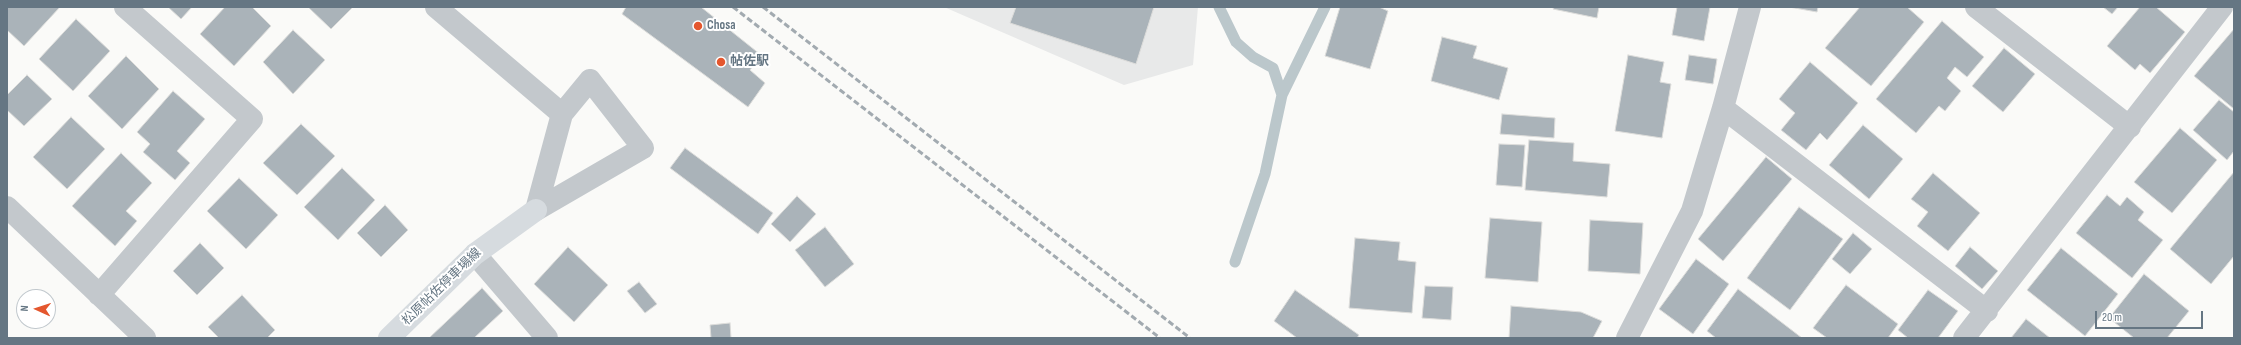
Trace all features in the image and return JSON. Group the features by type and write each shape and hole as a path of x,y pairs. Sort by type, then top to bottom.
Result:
{"main road":[{"name":"松原帖佐停車場線","path":"389,338 475,254 536,210"}],"street":[{"path":"99,295 252,118 125,7"},
{"path":"436,7 562,114"},
{"path":"1632,337 1692,211 1724,108 1750,7"},
{"path":"1976,7 2130,127"},
{"path":"1964,338 1987,312 2222,7"},
{"path":"590,80 643,148 536,210 562,114 590,80"},
{"path":"1724,108 1987,312"},
{"path":"7,207 145,338"},
{"path":"475,254 547,338"}],"shaded area":[{"path":"944,7 1198,7 1193,65 1124,85"}],"building":[{"path":"7,7 60,7 24,46 7,30"},
{"path":"168,7 192,7 181,19"},
{"path":"225,7 252,7 271,26 234,66 200,34"},
{"path":"308,7 353,7 331,29"},
{"name":"帖佐駅","path":"626,7 701,7 761,55 750,70 765,83 748,107 622,14"},
{"path":"1016,7 1154,7 1136,64 1010,23"},
{"path":"1340,7 1379,7 1388,11 1370,69 1325,56"},
{"path":"1554,7 1599,7 1597,18 1553,9"},
{"path":"1677,7 1710,7 1704,41 1672,35"},
{"path":"1789,7 1818,7 1817,12"},
{"path":"1860,7 1907,7 1924,22 1871,86 1825,48"},
{"path":"2103,7 2118,7 2112,14"},
{"path":"2140,7 2156,7 2185,32 2150,73 2140,64 2135,70 2107,46"},
{"path":"76,19 110,51 73,91 39,59"},
{"path":"1942,21 1984,57 1967,77 1955,67 1947,78 1961,91 1945,111 1939,106 1916,133 1876,99"},
{"path":"2234,29 2234,109 2194,76"},
{"path":"293,30 325,60 293,94 263,62"},
{"path":"1442,37 1477,46 1473,58 1508,68 1499,100 1431,81"},
{"path":"2004,48 2035,74 2003,112 1972,86"},
{"path":"1628,55 1664,62 1660,82 1671,84 1662,138 1615,131"},
{"path":"1689,55 1717,59 1713,84 1685,80"},
{"path":"126,56 159,89 122,129 88,96"},
{"path":"1810,62 1858,103 1827,140 1820,133 1806,150 1781,130 1795,113 1779,99"},
{"path":"27,75 52,99 24,126 7,110 7,95"},
{"path":"173,91 205,119 177,151 190,163 175,180 143,152 150,144 137,132"},
{"path":"2219,100 2234,112 2234,151 2227,160 2193,130"},
{"path":"1502,114 1555,118 1554,138 1500,134"},
{"path":"71,117 105,149 67,189 33,157"},
{"path":"301,124 335,156 297,195 263,163"},
{"path":"1863,125 1903,159 1869,199 1829,165"},
{"path":"2180,128 2217,160 2172,213 2134,182"},
{"path":"1529,140 1574,143 1573,161 1610,164 1607,197 1525,190"},
{"path":"1499,144 1525,145 1522,187 1496,185"},
{"path":"685,148 773,213 758,234 670,168"},
{"path":"121,153 152,183 126,211 137,221 115,246 72,206"},
{"path":"1766,157 1792,179 1723,261 1698,239"},
{"path":"342,168 375,200 338,240 304,207"},
{"path":"2234,172 2234,256 2211,284 2170,249"},
{"path":"1933,173 1980,213 1948,251 1917,226 1928,212 1911,199"},
{"path":"239,178 278,215 246,249 207,211"},
{"path":"2107,195 2120,206 2127,197 2144,212 2138,220 2163,240 2132,278 2076,233"},
{"path":"797,196 816,214 790,242 771,224"},
{"path":"385,205 408,230 381,257 357,233"},
{"path":"1799,207 1843,239 1790,310 1747,278"},
{"path":"1490,218 1542,222 1538,282 1485,278"},
{"path":"1590,220 1643,223 1640,274 1588,271"},
{"path":"825,227 854,264 825,287 795,250"},
{"path":"1853,233 1872,249 1850,274 1832,259"},
{"path":"1355,238 1400,242 1398,260 1416,262 1412,313 1349,308"},
{"path":"200,243 224,268 197,295 173,271"},
{"path":"568,247 608,285 574,322 534,284"},
{"path":"1970,247 1998,271 1982,289 1955,266"},
{"path":"2061,248 2118,294 2085,336 2027,290"},
{"path":"1696,259 1729,284 1693,334 1659,309"},
{"path":"2144,274 2189,311 2167,338 2134,338 2109,318"},
{"path":"639,282 657,304 645,313 627,291"},
{"path":"1846,285 1898,324 1888,338 1827,338 1813,328"},
{"path":"1425,286 1453,287 1451,320 1422,318"},
{"path":"482,288 503,311 474,338 429,338"},
{"path":"1738,289 1802,338 1716,338 1707,331"},
{"path":"1295,290 1359,335 1357,338 1297,338 1274,321"},
{"path":"1928,290 1958,311 1938,338 1908,338 1898,330"},
{"path":"242,295 275,330 267,338 219,338 208,327"},
{"path":"1511,306 1581,312 1602,321 1593,338 1509,338"},
{"path":"2026,319 2050,338 2011,338"},
{"path":"730,323 731,338 711,338 710,325"}],"waterway":[{"path":"1219,7 1236,42 1253,57 1273,68 1282,95 1265,174 1235,262"},
{"path":"1282,95 1325,7"}],"railway":[{"path":"733,7 1160,338"},
{"path":"763,7 1190,338"}],"place":[{"name":"Chosa","path":"698,26"},
{"name":"帖佐駅","path":"721,62"}]}
